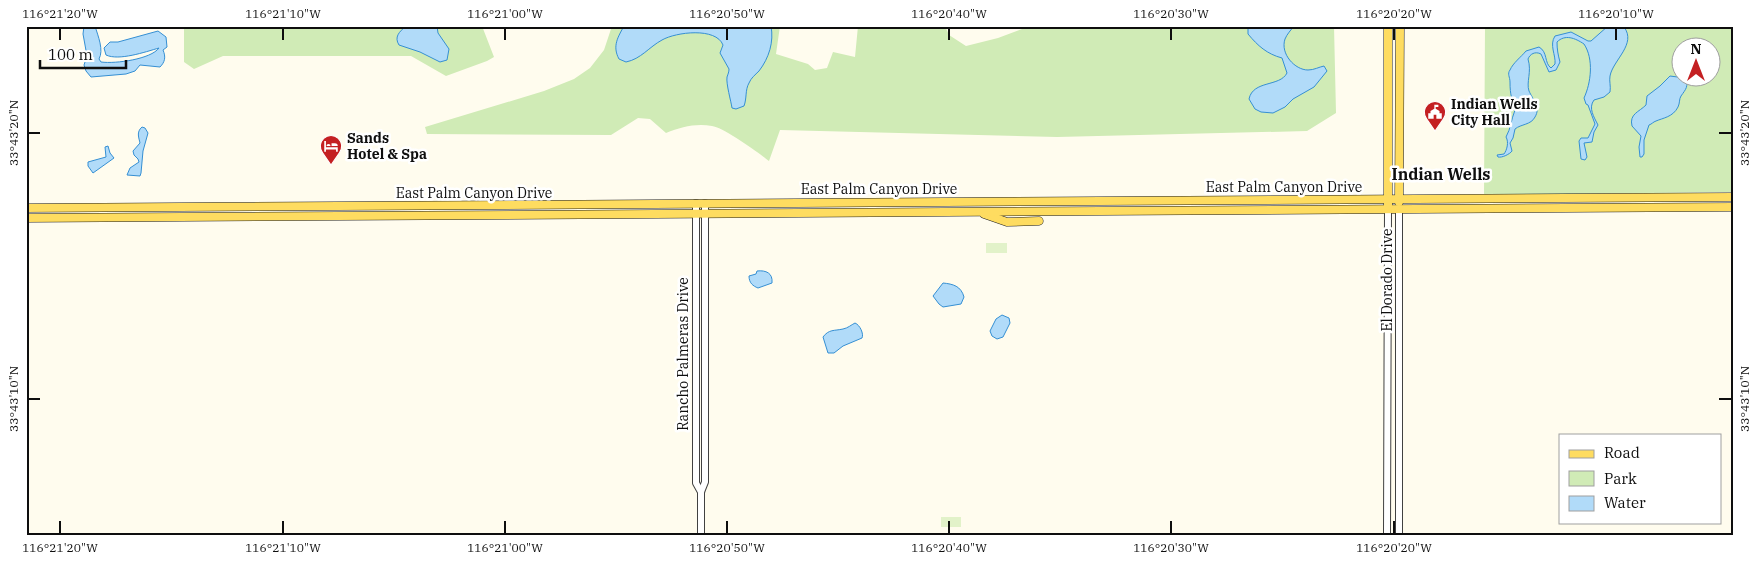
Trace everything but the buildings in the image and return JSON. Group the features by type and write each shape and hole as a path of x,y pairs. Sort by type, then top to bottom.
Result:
{"main road":[{"name":"El Dorado Drive","path":"1388,26 1388,209"},
{"name":"El Dorado Drive","path":"1399,209 1400,26"},
{"path":"1388,57 1400,57"},
{"path":"1388,98 1400,98"},
{"name":"East Palm Canyon Drive","path":"26,208 1733,197"},
{"name":"East Palm Canyon Drive","path":"26,218 1733,207"},
{"path":"975,212 1007,222 1040,221"}],"street":[{"name":"Rancho Palmeras Drive","path":"696,203 696,483 701,492"},
{"name":"Rancho Palmeras Drive","path":"701,535 701,492 705,482 705,203"},
{"name":"El Dorado Drive","path":"1386,535 1388,209"},
{"name":"El Dorado Drive","path":"1399,209 1399,535"}],"green space":[{"path":"184,26 482,26 494,57 446,76 411,56 223,56 194,69 184,62"},
{"path":"612,26 780,26 776,54 808,64 815,70 827,68 833,52 855,57 858,26 945,26 949,35 966,46 998,38 1030,26 1334,26 1336,113 1307,131 1057,137 780,130 769,161 717,127 694,125 666,133 650,119 638,118 611,135 427,134 425,127 544,91 574,79 590,68 604,50"},
{"path":"1485,26 1733,26 1733,192 1484,195"},
{"path":"986,243 1007,243 1007,253 986,253"},
{"path":"941,517 961,517 961,527 941,527"}],"water":[{"path":"84,26 95,26 100,43 99,59 101,62 133,60 155,52 159,48 132,55 111,57 106,55 104,48 110,42 118,42 158,31 166,37 167,47 163,50 164,61 160,67 140,65 135,71 126,74 91,77 84,65 87,56 83,34"},
{"path":"406,26 437,26 438,33 449,49 447,60 440,62 420,52 399,45 398,35"},
{"path":"624,26 771,26 772,38 766,61 748,86 744,106 736,109 732,108 727,80 729,69 720,53 723,45 719,39 704,33 676,35 662,40 641,56 626,62 619,59 616,50 617,42"},
{"path":"1248,26 1294,26 1286,37 1284,45 1290,60 1303,69 1310,70 1324,66 1327,71 1314,87 1293,99 1285,107 1273,113 1261,112 1255,109 1249,99 1251,93 1261,86 1279,80 1287,73 1282,58 1267,52 1259,46 1248,34"},
{"path":"1608,26 1624,27 1628,40 1612,70 1610,92 1604,97 1594,100 1592,103 1592,112 1598,125 1592,142 1584,143 1587,157 1585,160 1581,159 1579,141 1581,138 1588,138 1595,124 1584,98 1590,78 1589,57 1584,44 1567,38 1557,42 1560,62 1556,70 1549,72 1539,53 1531,54 1529,57 1528,88 1537,107 1537,113 1531,122 1515,129 1510,143 1512,151 1498,157 1497,155 1504,154 1506,150 1506,137 1515,110 1511,94 1509,71 1515,62 1526,51 1539,47 1544,52 1547,63 1551,68 1555,64 1553,39 1555,36 1571,32 1591,41"},
{"path":"1670,76 1672,76 1672,88 1685,88 1680,97 1678,107 1673,113 1649,125 1644,140 1644,154 1640,157 1641,136 1632,126 1631,122 1633,116 1646,105 1647,96"},
{"path":"142,127 148,133 143,151 141,173 140,176 127,175 130,168 139,162 133,151 140,143 138,133"},
{"path":"108,146 114,158 93,173 88,166 88,162 106,157 105,147"},
{"path":"757,271 768,273 772,283 758,288 753,285 749,276 756,274"},
{"path":"943,283 953,285 961,290 964,297 961,304 943,307 939,304 933,296"},
{"path":"1002,315 1009,318 1010,323 1003,337 997,339 992,336 990,331 996,319"},
{"path":"855,323 861,330 862,338 843,346 834,353 828,353 823,337 825,334 846,328"}],"place":[{"name":"Indian Wells City Hall","path":"1435,131"},
{"name":"Sands Hotel & Spa","path":"331,165"}],"district":[{"name":"Indian Wells","path":"1441,174"}]}
